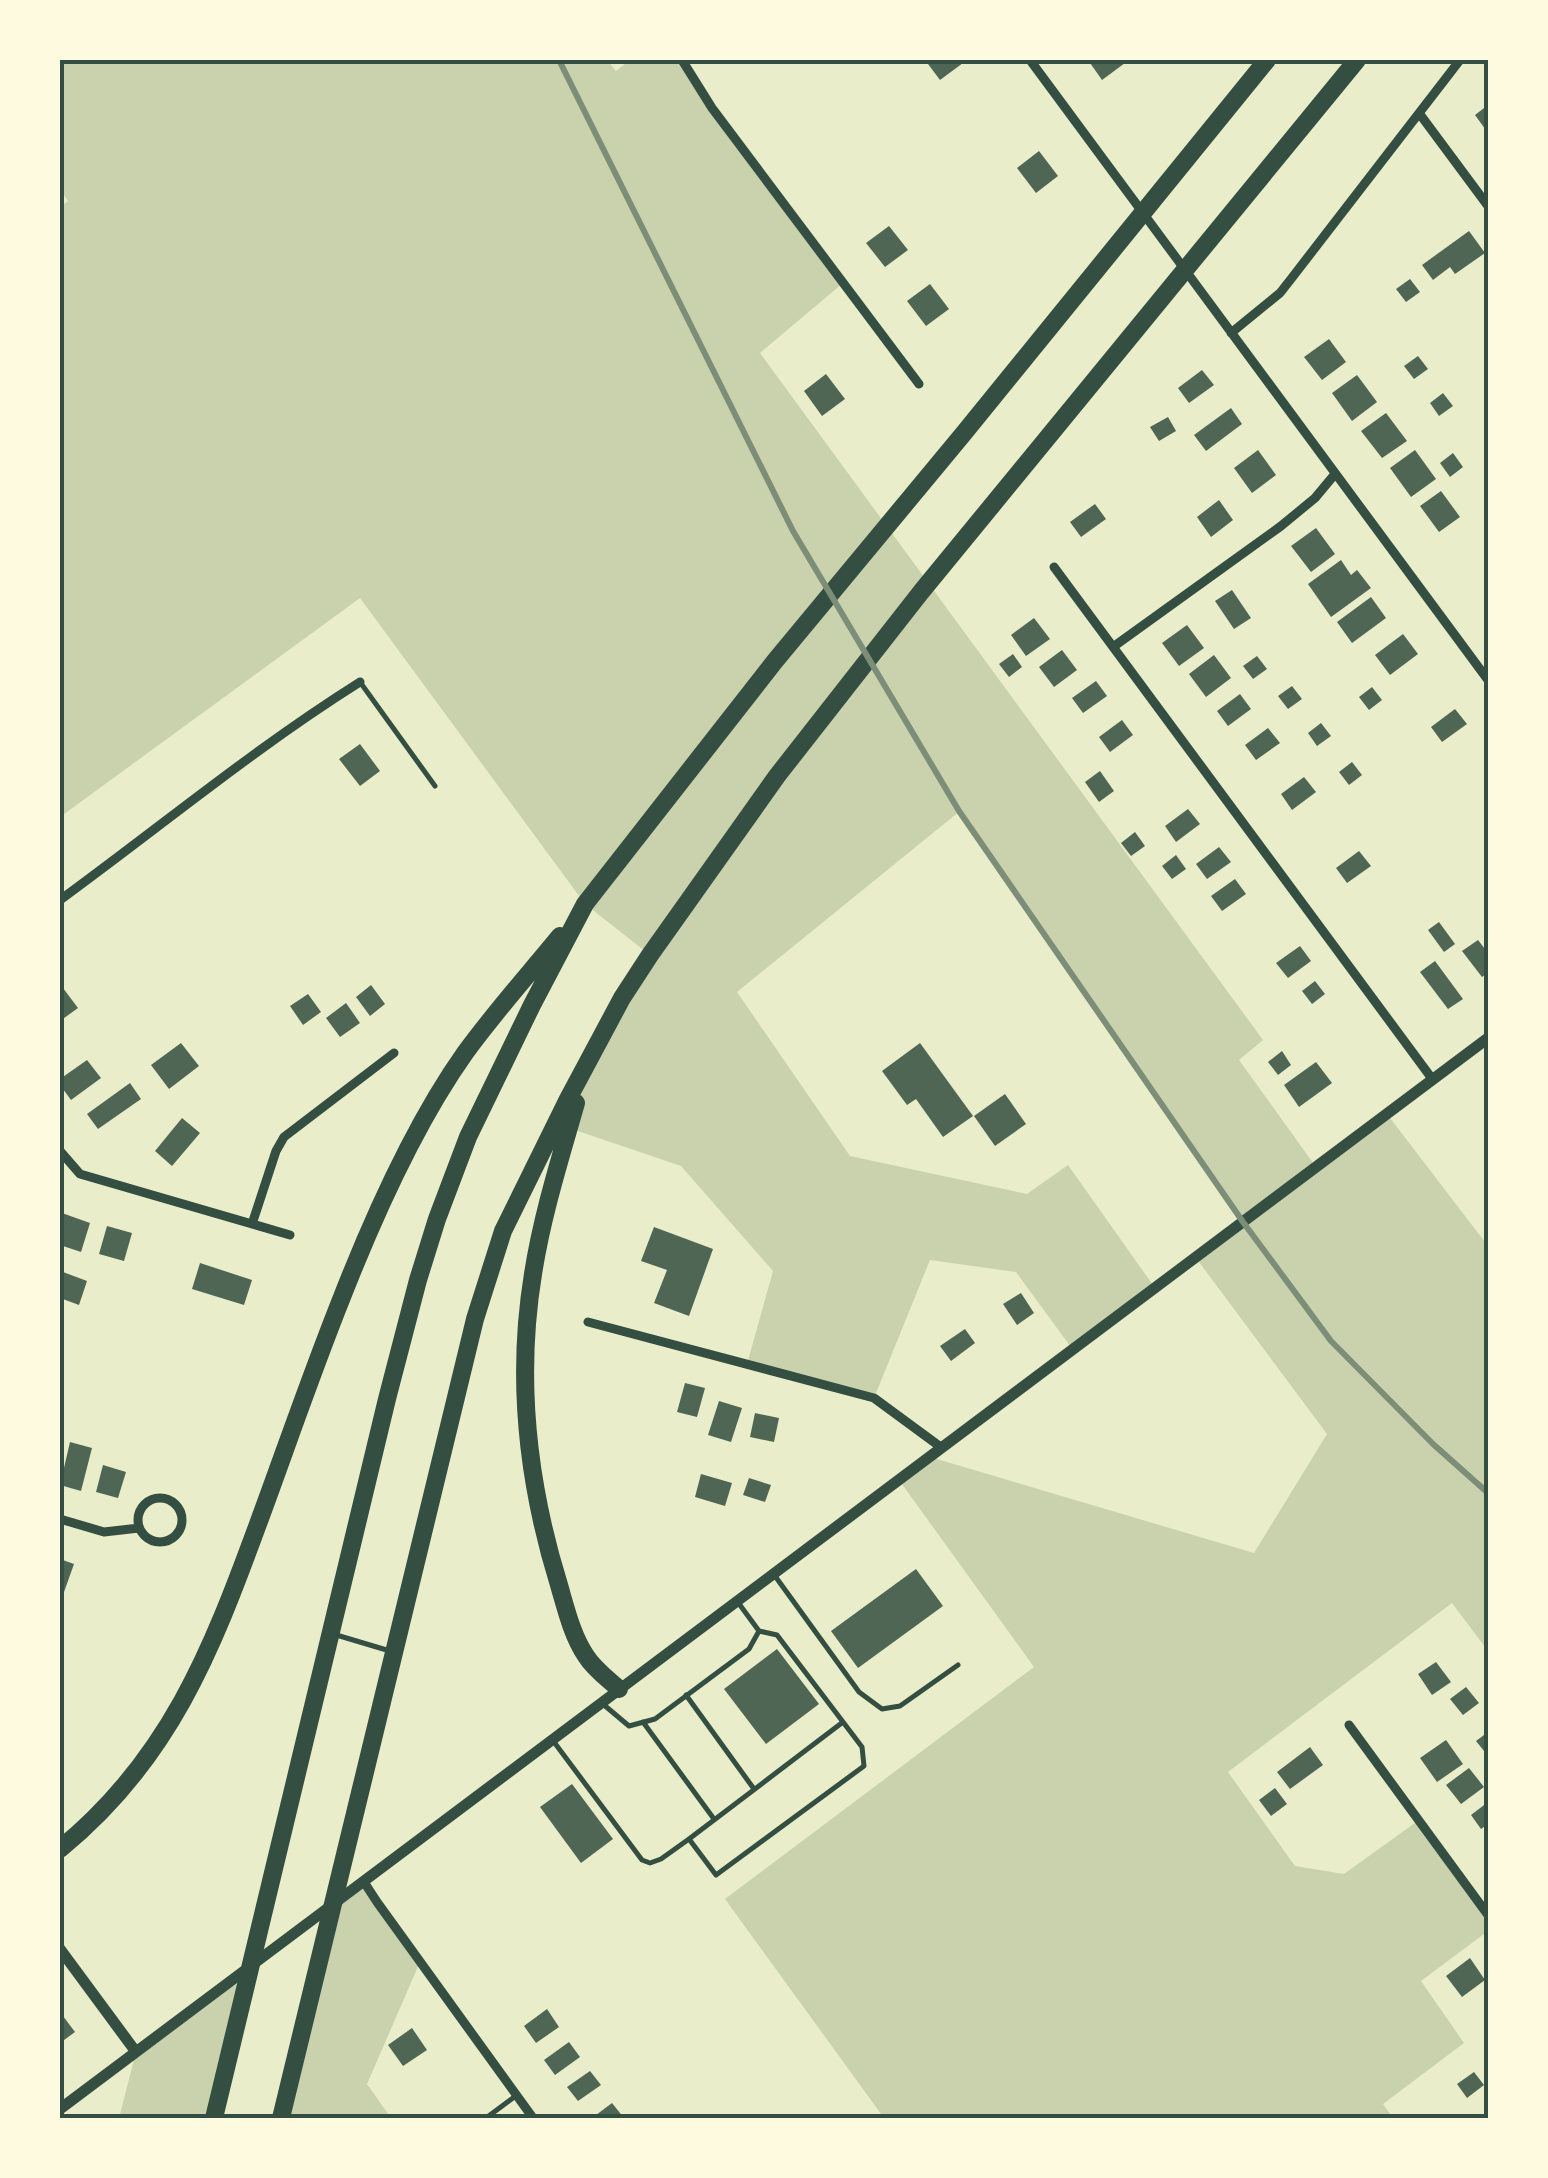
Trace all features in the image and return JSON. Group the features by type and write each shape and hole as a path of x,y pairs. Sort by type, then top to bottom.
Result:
{"highway":[{"path":"60,1849 135,1774 197,1677 343,1295 394,1179 464,1054 775,660 1267,60"},
{"path":"281,2118 470,1336 503,1231 588,1061 650,955 813,729 1357,60"},
{"path":"214,2118 418,1280 468,1137 585,904"},
{"path":"588,1061 547,1204 533,1275 526,1400 538,1505 574,1635 588,1660 619,1689"}],"street":[{"path":"1030,60 1488,680"},
{"path":"1231,333 1292,279 1460,60"},
{"path":"682,62 712,108 919,384"},
{"path":"1419,112 1488,206"},
{"path":"1113,647 1281,526 1335,474"},
{"path":"1054,568 1432,1080"},
{"path":"60,900 309,714 360,682"},
{"path":"60,2109 1488,1038"},
{"path":"252,1224 284,1136 394,1053"},
{"path":"60,1151 80,1174 290,1235"},
{"path":"588,1322 874,1398 942,1448"},
{"path":"155,1498 168,1499 178,1507 180,1531 171,1540 158,1542 146,1538 139,1528 138,1515 144,1504 155,1498"},
{"path":"60,1520 104,1532 139,1528"},
{"path":"1350,1725 1488,1915"},
{"path":"364,1882 533,2118"},
{"path":"60,1949 136,2052"}],"lane":[{"path":"360,682 435,786"},
{"path":"773,1574 860,1692 882,1709 900,1706 958,1665"},
{"path":"689,1838 716,1875 864,1766 862,1747 777,1635 759,1631 737,1600"},
{"path":"601,1703 629,1726 655,1718 749,1649 759,1631"},
{"path":"330,1633 393,1652"},
{"path":"686,1696 754,1789"},
{"path":"642,1722 714,1820"},
{"path":"552,1740 642,1860 650,1862 661,1859 843,1722"},
{"path":"486,2118 517,2096"}],"green space":[{"path":"60,60 607,60 616,71 630,60 682,60 843,283 760,353 1263,1040 1239,1060 1316,1167 1387,1114 1488,1246 1488,1651 1452,1603 1228,1772 1295,1866 1344,1874 1419,1820 1488,1915 1488,1931 1421,1981 1464,2043 1383,2104 1393,2118 884,2118 725,1899 1034,1667 899,1480 930,1457 1254,1553 1327,1434 1196,1258 1242,1222 960,811 737,992 850,1156 1027,1194 1068,1165 1155,1288 1073,1350 1016,1272 930,1260 874,1398 747,1364 773,1271 681,1166 569,1128 588,1061 650,955 585,904 360,598 60,817 60,208 68,201 60,189"},
{"path":"364,1882 420,1962 367,2084 391,2118 281,2118 333,1902"},
{"path":"251,1965 214,2118 119,2118 136,2052"}],"building":[{"path":"925,60 961,60 963,63 940,80"},
{"path":"1088,60 1123,60 1125,63 1102,80"},
{"path":"1488,105 1488,133 1475,115"},
{"path":"1039,151 1058,176 1036,193 1017,168"},
{"path":"889,226 908,250 885,267 866,243"},
{"path":"1469,231 1485,253 1455,274 1450,267 1433,280 1422,265"},
{"path":"1410,279 1420,292 1406,302 1396,289"},
{"path":"930,284 949,309 926,326 907,301"},
{"path":"1329,339 1346,362 1322,380 1304,357"},
{"path":"1418,356 1428,369 1414,379 1404,366"},
{"path":"1202,370 1214,385 1189,403 1178,388"},
{"path":"826,374 845,399 822,416 804,391"},
{"path":"1357,375 1377,402 1352,421 1332,393"},
{"path":"1443,393 1453,406 1439,416 1430,403"},
{"path":"1231,408 1242,424 1206,451 1194,435"},
{"path":"1386,413 1407,441 1382,458 1361,431"},
{"path":"1168,417 1176,431 1159,441 1150,427"},
{"path":"1258,450 1276,475 1252,493 1234,468"},
{"path":"1415,450 1436,479 1411,497 1390,468"},
{"path":"1453,453 1463,467 1450,477 1440,463"},
{"path":"1441,491 1460,517 1439,532 1420,506"},
{"path":"1219,500 1233,520 1211,537 1197,517"},
{"path":"1095,504 1106,519 1081,537 1070,522"},
{"path":"1316,528 1335,554 1311,572 1291,546"},
{"path":"1341,560 1351,575 1357,570 1371,588 1331,617 1308,584"},
{"path":"1232,590 1251,618 1234,629 1215,601"},
{"path":"1371,597 1386,618 1352,643 1337,622"},
{"path":"1034,618 1050,639 1026,656 1011,635"},
{"path":"1187,625 1204,648 1179,666 1162,643"},
{"path":"1403,634 1418,654 1390,675 1375,655"},
{"path":"1062,650 1077,670 1054,687 1039,667"},
{"path":"1013,654 1022,667 1009,677 999,664"},
{"path":"1214,655 1231,678 1206,697 1189,674"},
{"path":"1257,656 1267,669 1253,679 1243,666"},
{"path":"1096,681 1107,696 1083,713 1072,698"},
{"path":"1292,686 1302,699 1288,709 1278,696"},
{"path":"1372,687 1382,700 1369,710 1359,697"},
{"path":"1240,694 1251,709 1228,726 1217,711"},
{"path":"1455,709 1467,724 1442,742 1431,727"},
{"path":"1122,720 1133,735 1110,752 1099,737"},
{"path":"1321,723 1331,736 1317,746 1308,733"},
{"path":"1268,728 1280,743 1256,760 1245,745"},
{"path":"360,744 380,771 360,786 339,759"},
{"path":"1352,762 1362,775 1349,785 1339,772"},
{"path":"1100,771 1114,791 1099,802 1085,782"},
{"path":"1304,777 1316,792 1292,810 1281,794"},
{"path":"1188,809 1200,824 1176,842 1165,826"},
{"path":"1135,832 1145,846 1131,856 1121,843"},
{"path":"1219,847 1231,862 1207,879 1196,864"},
{"path":"1359,851 1371,866 1347,883 1336,868"},
{"path":"1176,855 1186,869 1172,879 1162,866"},
{"path":"1235,879 1246,894 1222,911 1211,896"},
{"path":"1439,922 1455,944 1444,952 1428,930"},
{"path":"1478,940 1488,953 1488,973 1482,977 1462,951"},
{"path":"1300,946 1311,961 1288,978 1276,963"},
{"path":"1435,961 1463,999 1448,1009 1420,972"},
{"path":"1315,981 1325,994 1312,1004 1302,991"},
{"path":"60,984 78,1008 60,1021"},
{"path":"371,985 385,1004 370,1016 356,997"},
{"path":"308,994 321,1012 303,1025 290,1006"},
{"path":"346,1003 360,1023 340,1037 326,1018"},
{"path":"181,1043 199,1066 169,1089 151,1065"},
{"path":"920,1043 973,1116 943,1137 916,1099 907,1105 882,1071"},
{"path":"1282,1051 1291,1065 1278,1075 1268,1062"},
{"path":"87,1060 101,1078 71,1100 60,1079"},
{"path":"1316,1062 1332,1083 1299,1107 1284,1085"},
{"path":"130,1083 141,1099 98,1129 87,1114"},
{"path":"1005,1094 1026,1124 995,1146 974,1116"},
{"path":"182,1118 200,1133 172,1166 155,1151"},
{"path":"62,1213 90,1223 81,1252 60,1245"},
{"path":"107,1226 132,1233 124,1261 99,1254"},
{"path":"654,1227 713,1249 689,1316 654,1303 667,1270 641,1261"},
{"path":"200,1263 252,1280 244,1305 192,1289"},
{"path":"63,1272 87,1281 79,1305 60,1298"},
{"path":"1021,1293 1034,1313 1017,1325 1003,1304"},
{"path":"965,1329 975,1343 951,1361 940,1346"},
{"path":"685,1383 705,1388 697,1417 677,1412"},
{"path":"719,1401 742,1408 731,1442 708,1435"},
{"path":"755,1413 779,1418 774,1442 750,1437"},
{"path":"70,1442 92,1448 81,1491 60,1485"},
{"path":"103,1465 126,1472 118,1498 96,1492"},
{"path":"701,1474 732,1483 725,1506 695,1497"},
{"path":"749,1478 771,1485 765,1502 743,1495"},
{"path":"60,1559 74,1564 64,1592 60,1591"},
{"path":"916,1569 943,1606 858,1668 831,1631"},
{"path":"777,1649 819,1704 766,1744 724,1689"},
{"path":"1436,1662 1451,1682 1432,1695 1418,1674"},
{"path":"1466,1687 1479,1703 1463,1715 1450,1699"},
{"path":"1488,1732 1488,1756 1476,1741"},
{"path":"1446,1740 1463,1764 1437,1782 1420,1758"},
{"path":"1310,1747 1323,1765 1290,1789 1277,1772"},
{"path":"1469,1768 1484,1787 1461,1804 1446,1785"},
{"path":"572,1784 613,1839 581,1863 540,1807"},
{"path":"1275,1788 1287,1804 1271,1816 1259,1800"},
{"path":"1488,1802 1488,1824 1481,1829 1471,1815"},
{"path":"1470,1958 1485,1980 1462,1997 1446,1976"},
{"path":"547,2009 559,2027 536,2043 524,2026"},
{"path":"60,2012 75,2032 60,2043"},
{"path":"412,2028 427,2050 403,2066 388,2045"},
{"path":"569,2042 580,2057 555,2075 544,2060"},
{"path":"590,2071 601,2085 578,2101 567,2087"},
{"path":"1474,2072 1484,2085 1467,2098 1457,2084"},
{"path":"612,2103 624,2118 592,2118"}],"railway":[{"path":"559,60 793,531 959,811 1243,1222 1331,1341 1433,1444 1488,1493"}]}
